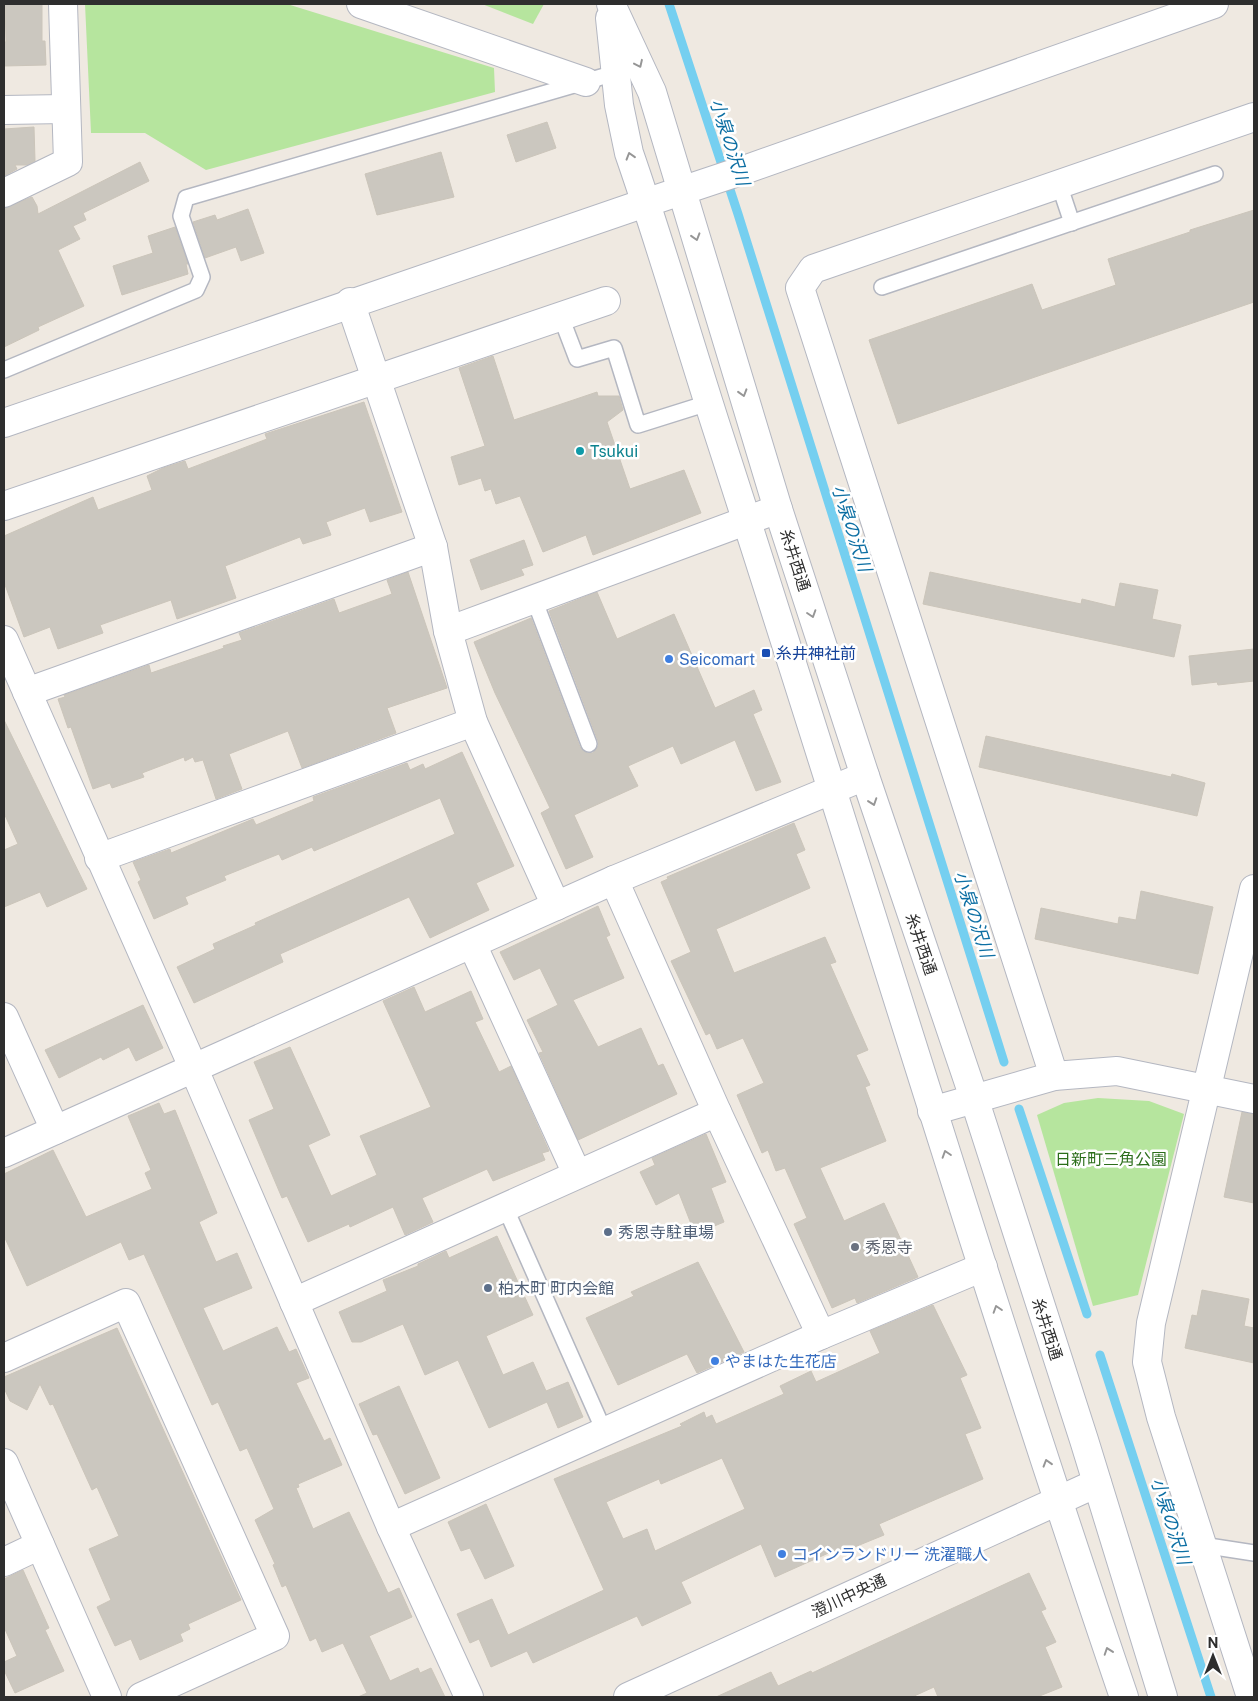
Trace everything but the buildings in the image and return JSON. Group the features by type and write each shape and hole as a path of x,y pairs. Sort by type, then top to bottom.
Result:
{"street":[{"path":"4,193 68,162 63,4"},
{"path":"361,4 586,82"},
{"name":"糸井西通","path":"610,4 618,105 628,153 833,789 932,1111 1124,1697"},
{"name":"糸井西通","path":"610,4 652,92 778,509 865,776 974,1098 1163,1697"},
{"path":"4,423 350,302 744,170 1214,4"},
{"path":"4,110 65,109"},
{"path":"1054,1076 800,288 813,269 1254,116"},
{"path":"350,302 433,547 448,631 473,722 556,906"},
{"path":"4,506 606,302"},
{"path":"448,631 778,509"},
{"path":"27,692 433,547"},
{"path":"4,640 193,1067 392,1527 469,1697"},
{"path":"99,858 473,722"},
{"path":"4,1153 614,880 865,776"},
{"path":"614,880 717,1112 822,1335"},
{"path":"1251,1697 1160,1417 1147,1362 1151,1324 1254,889"},
{"path":"472,944 577,1174"},
{"path":"4,1017 55,1130"},
{"path":"932,1111 1054,1076 1117,1071 1254,1099"},
{"path":"294,1302 717,1112"},
{"path":"392,1527 605,1434 822,1335 983,1267"},
{"path":"4,1358 126,1303 276,1636 141,1697"},
{"path":"4,1463 107,1697"},
{"name":"澄川中央通","path":"628,1697 1097,1483"},
{"path":"4,1562 40,1545"}],"lane":[{"path":"4,370 196,290 202,278 182,216 186,198 615,73"},
{"path":"882,287 1215,174"},
{"path":"1059,184 1072,223"},
{"path":"561,317 577,359 614,348 638,425 708,403"},
{"path":"534,599 589,744"},
{"path":"505,1207 605,1434"},
{"path":"1202,1545 1254,1553"}],"green space":[{"path":"85,4 287,4 494,68 495,92 206,170 145,133 91,133"},
{"path":"482,4 544,4 533,24"},
{"name":"日新町三角公園","path":"1098,1098 1149,1101 1184,1114 1138,1295 1093,1306 1037,1115 1064,1103"}],"waterway":[{"name":"小泉の沢川","path":"669,4 738,214 1004,1062"},
{"name":"小泉の沢川","path":"1019,1109 1087,1314"},
{"name":"小泉の沢川","path":"1100,1355 1211,1697"}],"place":[{"name":"Tsukui","path":"580,451"},
{"name":"糸井神社前","path":"766,653"},
{"name":"Seicomart","path":"669,659"},
{"name":"秀恩寺駐車場","path":"608,1232"},
{"name":"秀恩寺","path":"855,1247"},
{"name":"柏木町 町内会館","path":"488,1288"},
{"name":"やまはた生花店","path":"715,1361"},
{"name":"コインランドリー 洗濯職人","path":"782,1554"}]}
